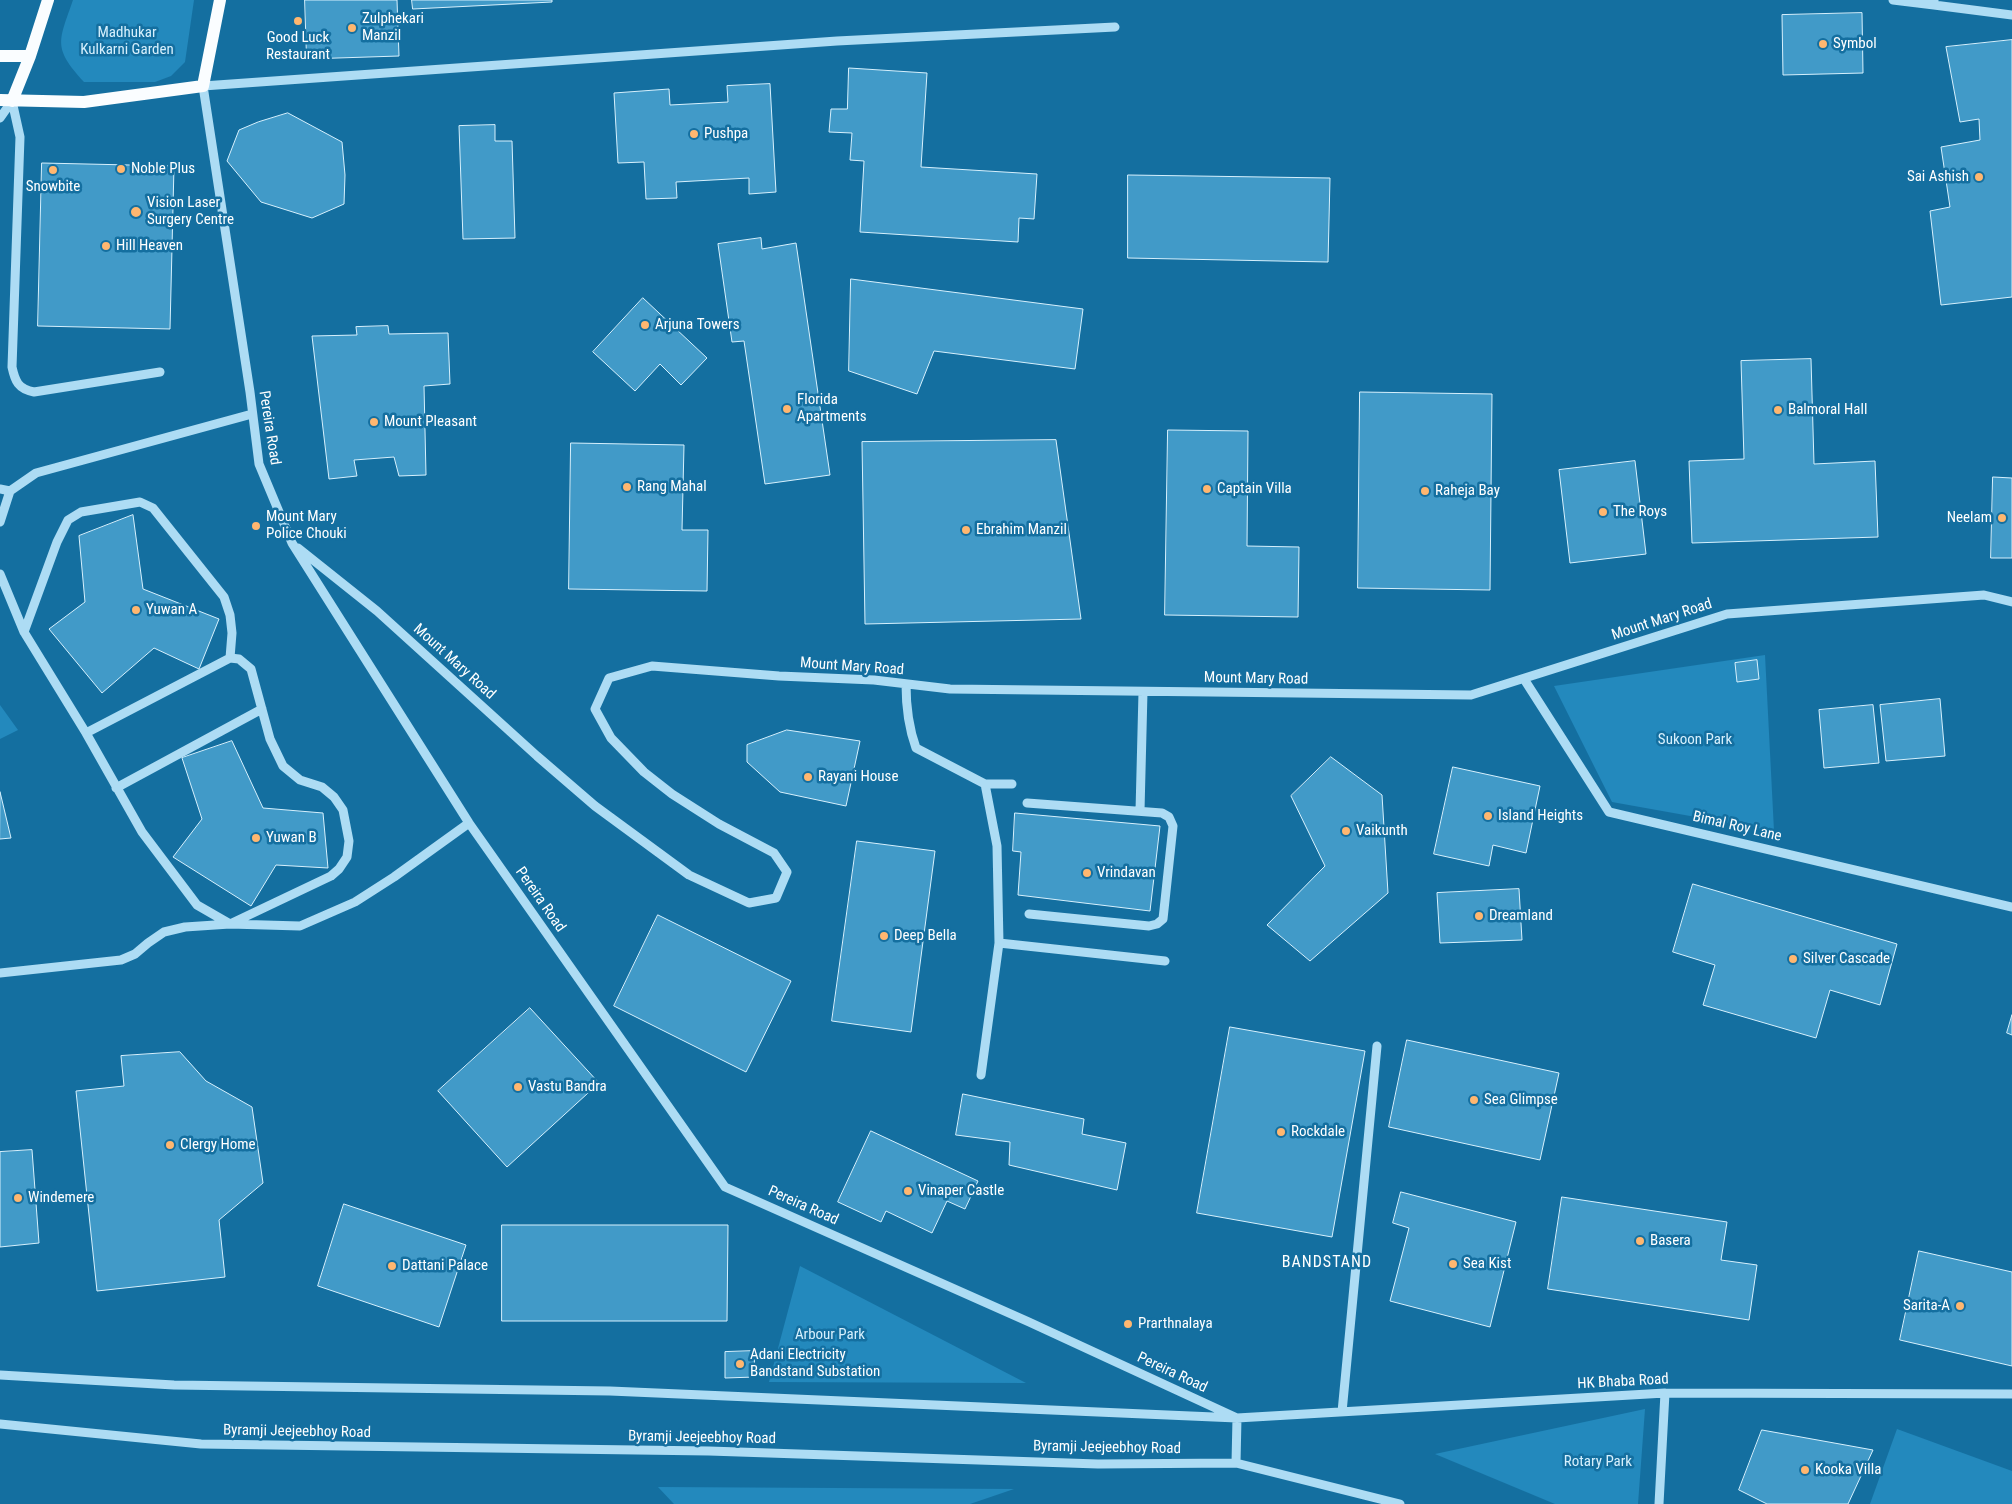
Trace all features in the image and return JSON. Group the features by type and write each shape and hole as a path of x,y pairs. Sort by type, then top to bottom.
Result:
{"main road":[{"path":"48,0 30,56 6,100 84,102 203,86 220,0"},
{"path":"0,56 30,56"}],"street":[{"path":"1893,0 1934,2 2012,15"},
{"path":"203,86 837,41 1115,27"},
{"name":"Pereira Road","path":"203,86 250,392 259,464 292,543 469,823 726,1187 1030,1322 1237,1418"},
{"path":"0,118 6,100"},
{"path":"6,100 20,137 12,367 15,381 23,390 34,392 160,372"},
{"path":"0,522 10,491 36,473 252,414"},
{"path":"0,489 10,491"},
{"path":"24,632 57,542 68,520 81,512 140,502 153,508 224,597 230,615 232,633 230,658"},
{"name":"Mount Mary Road","path":"292,543 376,611 595,806 689,875 749,903 776,898 787,872 774,853 719,824 672,794 644,772 611,738 595,709 609,678 652,666 906,684 950,689 1471,695 1727,614 1984,595 2012,602"},
{"path":"0,574 24,632 86,733 142,832 196,905 230,924"},
{"path":"86,733 230,658 239,659 251,669 270,739 283,766 300,780 322,787 334,797 343,810 348,841 347,857 339,869 331,876 230,924"},
{"name":"Bimal Roy Lane","path":"1524,679 1609,812 2012,907"},
{"path":"906,684 906,704 910,731 916,748 985,784 1012,784"},
{"path":"1140,811 1143,692"},
{"path":"116,788 262,709"},
{"path":"981,1075 998,943 997,846 985,784"},
{"path":"1027,803 1162,813 1169,817 1173,826 1163,919 1157,924 1149,926 1029,914"},
{"path":"0,972 121,960 135,954 164,932 185,927 230,924 300,926 355,902 394,878 469,823"},
{"path":"998,943 1165,962"},
{"path":"1342,1412 1378,1046"},
{"path":"0,1375 174,1386 610,1391 1237,1418 1236,1463"},
{"path":"1659,1504 1665,1393"},
{"name":"HK Bhaba Road","path":"1237,1418 1665,1393 2012,1394"},
{"name":"Byramji Jeejeebhoy Road","path":"0,1424 201,1444 700,1451 1098,1464 1236,1463 1400,1504"}],"green space":[{"name":"Madhukar Kulkarni Garden","path":"73,0 194,0 185,62 171,76 155,82 84,82 67,60 61,43 64,25"},
{"name":"Sukoon Park","path":"1765,655 1774,831 1612,802 1554,686"},
{"path":"0,705 18,730 0,739"},
{"name":"Arbour Park","path":"800,1266 1026,1383 769,1382"},
{"name":"Rotary Park","path":"1645,1409 1638,1504 1555,1504 1435,1454"},
{"path":"1897,1429 2012,1471 2012,1504 1870,1504"},
{"path":"658,1487 1014,1489 970,1504 674,1504"}],"building":[{"name":"Zulphekari Manzil","path":"305,0 397,0 399,56 307,59"},
{"path":"412,0 552,0 552,2 413,9"},
{"name":"Symbol","path":"1862,13 1863,73 1783,75 1782,15"},
{"name":"Sai Ashish","path":"2012,40 2012,297 1941,305 1930,211 1950,207 1941,147 1980,140 1979,119 1960,122 1946,47"},
{"path":"849,68 927,73 921,167 1037,174 1034,219 1019,218 1018,242 860,232 864,161 850,160 852,133 829,132 831,109 847,109"},
{"name":"Pushpa","path":"770,84 776,192 749,194 749,178 676,182 677,198 646,199 644,162 618,163 614,93 669,89 670,105 728,102 727,86"},
{"path":"288,113 342,142 345,175 344,204 312,218 261,202 227,161 239,130"},
{"path":"495,125 495,141 512,141 515,238 463,239 459,126"},
{"name":"Hill Heaven","path":"42,163 174,166 170,329 38,326"},
{"path":"1128,175 1330,178 1328,262 1128,258"},
{"name":"Florida Apartments","path":"761,238 762,249 796,243 830,475 765,484 744,341 732,342 718,244"},
{"path":"851,279 1083,309 1075,369 934,351 917,394 849,371"},
{"name":"Arjuna Towers","path":"643,298 707,358 681,385 660,364 635,391 593,352"},
{"name":"Mount Pleasant","path":"388,326 389,334 448,333 450,384 424,386 426,475 399,476 394,457 354,460 357,476 329,479 312,336 357,335 356,327"},
{"name":"Balmoral Hall","path":"1811,359 1814,464 1875,461 1878,537 1692,543 1689,461 1744,459 1741,361"},
{"name":"Raheja Bay","path":"1360,392 1492,394 1490,590 1358,588"},
{"name":"Captain Villa","path":"1168,430 1248,431 1247,546 1299,547 1298,617 1165,615"},
{"name":"Ebrahim Manzil","path":"1056,440 1081,619 865,624 862,442"},
{"name":"Rang Mahal","path":"571,443 684,445 682,530 708,530 707,591 569,589"},
{"name":"The Roys","path":"1635,461 1646,554 1570,563 1559,470"},
{"name":"Neelam","path":"1993,477 2012,478 2012,558 1991,558"},
{"name":"Yuwan A","path":"133,515 143,589 219,619 199,669 154,648 102,693 49,629 85,602 79,536"},
{"path":"1757,660 1759,679 1737,682 1735,663"},
{"path":"1940,699 1945,756 1886,761 1880,705"},
{"path":"1873,705 1879,763 1824,768 1819,710"},
{"name":"Rayani House","path":"787,730 860,741 846,806 780,792 747,762 747,745"},
{"name":"Yuwan B","path":"232,741 263,808 323,813 328,868 276,865 251,906 173,857 202,819 182,758"},
{"name":"Vaikunth","path":"1331,757 1382,795 1388,893 1310,961 1267,925 1325,866 1291,796"},
{"name":"Island Heights","path":"1453,767 1540,786 1526,853 1493,845 1489,866 1434,854"},
{"path":"0,792 11,838 0,839"},
{"name":"Vrindavan","path":"1015,813 1160,826 1150,911 1018,895 1021,852 1013,851"},
{"name":"Deep Bella","path":"857,841 935,851 911,1032 832,1021"},
{"name":"Silver Cascade","path":"1693,884 1897,944 1880,1005 1830,990 1816,1038 1703,1005 1715,965 1673,952"},
{"name":"Dreamland","path":"1519,889 1522,940 1440,943 1437,893"},
{"path":"658,915 791,981 746,1072 614,1006"},
{"name":"Vastu Bandra","path":"530,1008 599,1083 507,1167 438,1091"},
{"path":"2012,1015 2012,1035 2007,1033"},
{"name":"Rockdale","path":"1230,1027 1365,1051 1332,1237 1197,1213"},
{"name":"Sea Glimpse","path":"1407,1040 1559,1073 1540,1160 1389,1127"},
{"name":"Clergy Home","path":"180,1052 206,1081 252,1107 263,1183 219,1220 225,1277 97,1291 76,1091 124,1086 121,1056"},
{"path":"963,1094 1084,1119 1082,1134 1126,1143 1117,1190 1009,1165 1010,1142 956,1135"},
{"name":"Vinaper Castle","path":"871,1131 978,1181 965,1209 947,1201 932,1233 886,1211 881,1222 838,1202"},
{"name":"Windemere","path":"32,1150 39,1243 0,1247 0,1152"},
{"name":"Sea Kist","path":"1401,1192 1516,1222 1490,1327 1390,1301 1409,1228 1393,1223"},
{"name":"Basera","path":"1562,1197 1727,1222 1721,1260 1757,1265 1749,1320 1548,1289"},
{"name":"Dattani Palace","path":"344,1204 466,1245 439,1327 318,1286"},
{"path":"502,1225 728,1225 727,1321 502,1321"},
{"name":"Sarita-A","path":"1919,1251 2012,1272 2012,1366 1900,1340"},
{"name":"Adani Electricity Bandstand Substation","path":"754,1351 755,1377 725,1378 725,1352"},
{"name":"Kooka Villa","path":"1762,1430 1873,1450 1848,1504 1767,1504 1739,1490"}],"place":[{"name":"Good Luck Restaurant","path":"298,21"},
{"name":"Zulphekari Manzil","path":"352,28"},
{"name":"Symbol","path":"1823,44"},
{"name":"Pushpa","path":"694,134"},
{"name":"Noble Plus","path":"121,169"},
{"name":"Snowbite","path":"53,170"},
{"name":"Sai Ashish","path":"1979,177"},
{"name":"Vision Laser Surgery Centre","path":"136,212"},
{"name":"Hill Heaven","path":"106,246"},
{"name":"Arjuna Towers","path":"645,325"},
{"name":"Florida Apartments","path":"787,409"},
{"name":"Balmoral Hall","path":"1778,410"},
{"name":"Mount Pleasant","path":"374,422"},
{"name":"Rang Mahal","path":"627,487"},
{"name":"Captain Villa","path":"1207,489"},
{"name":"Raheja Bay","path":"1425,491"},
{"name":"The Roys","path":"1603,512"},
{"name":"Neelam","path":"2002,518"},
{"name":"Mount Mary Police Chouki","path":"256,526"},
{"name":"Ebrahim Manzil","path":"966,530"},
{"name":"Yuwan A","path":"136,610"},
{"name":"Rayani House","path":"808,777"},
{"name":"Island Heights","path":"1488,816"},
{"name":"Vaikunth","path":"1346,831"},
{"name":"Yuwan B","path":"256,838"},
{"name":"Vrindavan","path":"1087,873"},
{"name":"Dreamland","path":"1479,916"},
{"name":"Deep Bella","path":"884,936"},
{"name":"Silver Cascade","path":"1793,959"},
{"name":"Vastu Bandra","path":"518,1087"},
{"name":"Sea Glimpse","path":"1474,1100"},
{"name":"Rockdale","path":"1281,1132"},
{"name":"Clergy Home","path":"170,1145"},
{"name":"Vinaper Castle","path":"908,1191"},
{"name":"Windemere","path":"18,1198"},
{"name":"Basera","path":"1640,1241"},
{"name":"Sea Kist","path":"1453,1264"},
{"name":"Dattani Palace","path":"392,1266"},
{"name":"Sarita-A","path":"1960,1306"},
{"name":"Prarthnalaya","path":"1128,1324"},
{"name":"Adani Electricity Bandstand Substation","path":"740,1364"},
{"name":"Kooka Villa","path":"1805,1470"}],"district":[{"name":"BANDSTAND","path":"1327,1263"}]}
